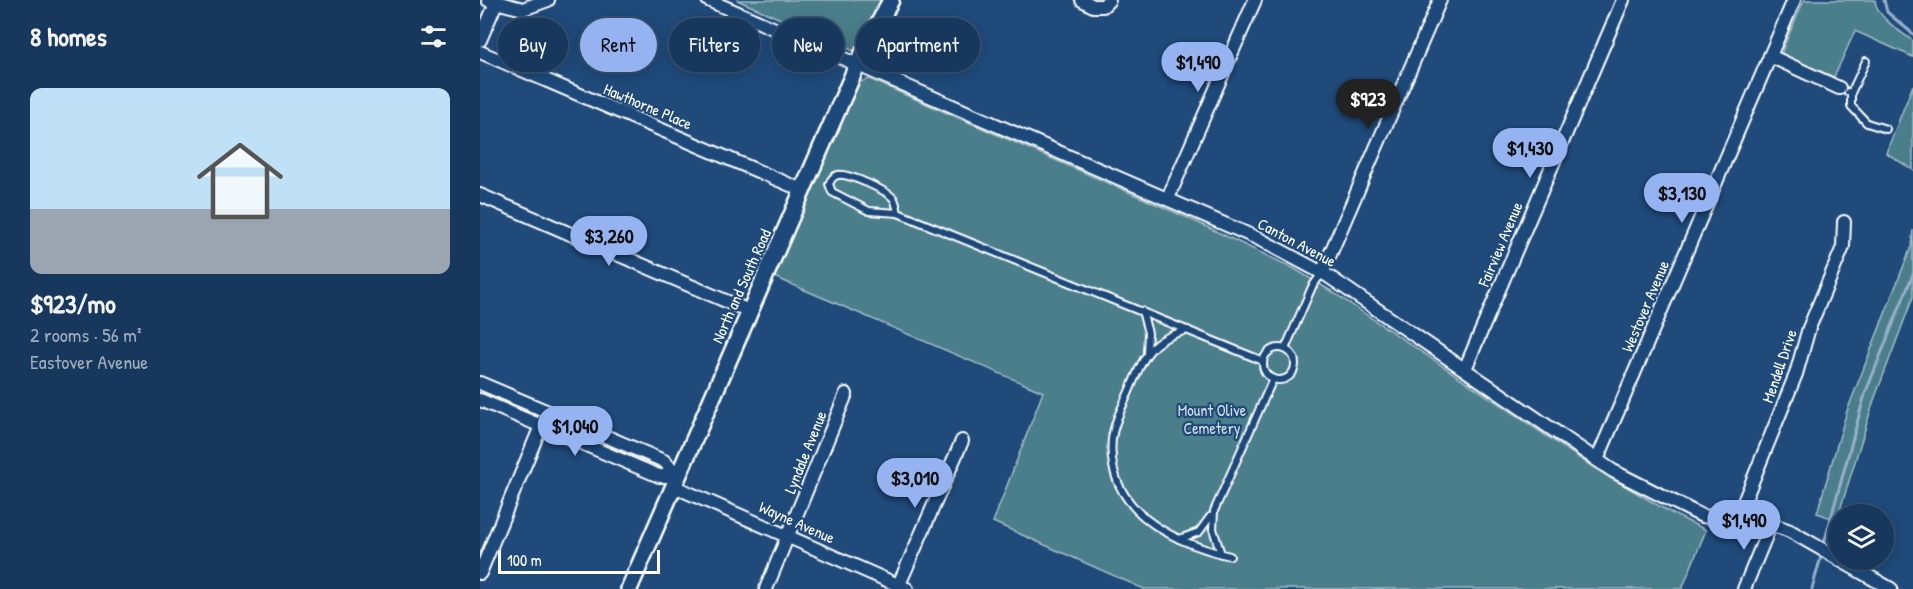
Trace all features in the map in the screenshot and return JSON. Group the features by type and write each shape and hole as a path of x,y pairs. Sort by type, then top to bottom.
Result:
{"street":[{"path":"480,39 492,2 523,9 548,0"},
{"name":"Canton Avenue","path":"708,0 856,62"},
{"name":"North and South Road","path":"882,18 891,0"},
{"path":"1082,0 1103,6 1109,0"},
{"path":"1168,198 1255,0"},
{"path":"1322,273 1440,0"},
{"name":"Fairview Avenue","path":"1465,369 1623,0"},
{"name":"Westover Avenue","path":"1597,460 1794,0"},
{"name":"Hawthorne Place","path":"480,52 802,190"},
{"path":"1770,56 1845,91"},
{"name":"North and South Road","path":"629,589 856,68"},
{"name":"Canton Avenue","path":"879,72 1259,238 1322,273 1624,477 1702,516 1771,524 1828,552"},
{"path":"480,195 749,312"},
{"name":"Mendell Drive","path":"1737,519 1796,374 1809,328 1843,248 1844,222"},
{"name":"Wayne Avenue","path":"480,384 664,461 675,481"},
{"name":"Lyndale Avenue","path":"766,589 846,394"},
{"name":"Wayne Avenue","path":"480,400 675,481 901,588"},
{"path":"480,573 547,411"},
{"path":"901,588 962,441"},
{"path":"1744,589 1771,524"},
{"name":"Canton Avenue","path":"1859,570 1891,589"}],"lane":[{"path":"1866,61 1845,91 1851,106 1867,123 1886,129"},
{"path":"898,213 893,198 885,191 845,174 836,175 831,179 829,184 832,192 869,211 898,213 1263,361"},
{"path":"1285,349 1312,287 1322,273"},
{"path":"1142,311 1148,333 1146,353 1116,423 1112,452 1123,493 1133,507 1157,528 1178,539 1230,556"},
{"path":"1146,353 1162,339 1189,330"},
{"path":"1274,349 1285,349 1293,356 1294,371 1283,380 1273,379 1265,372 1263,361 1274,349"},
{"path":"1178,539 1199,532 1214,511 1273,379"},
{"path":"1214,511 1213,529 1221,554"}],"green space":[{"path":"737,0 883,0 874,18 856,18 856,52 844,47 844,18 778,18"},
{"path":"1804,0 1875,0 1884,18 1913,41 1913,57 1855,31 1834,77 1785,56 1782,53 1783,48"},
{"name":"Mount Olive Cemetery","path":"869,79 1188,218 1293,268 1331,291 1594,468 1673,514 1706,530 1682,589 1144,589 993,522 1043,392 772,276 857,83"},
{"path":"1913,85 1913,170 1886,153"},
{"path":"1913,230 1913,297 1874,400 1842,504 1828,504 1828,517 1817,513 1847,411 1911,247"}],"waterway":[{"path":"1884,0 1887,12 1913,34"},
{"path":"1823,547 1865,394 1913,274"},
{"path":"1812,589 1822,553"}]}
